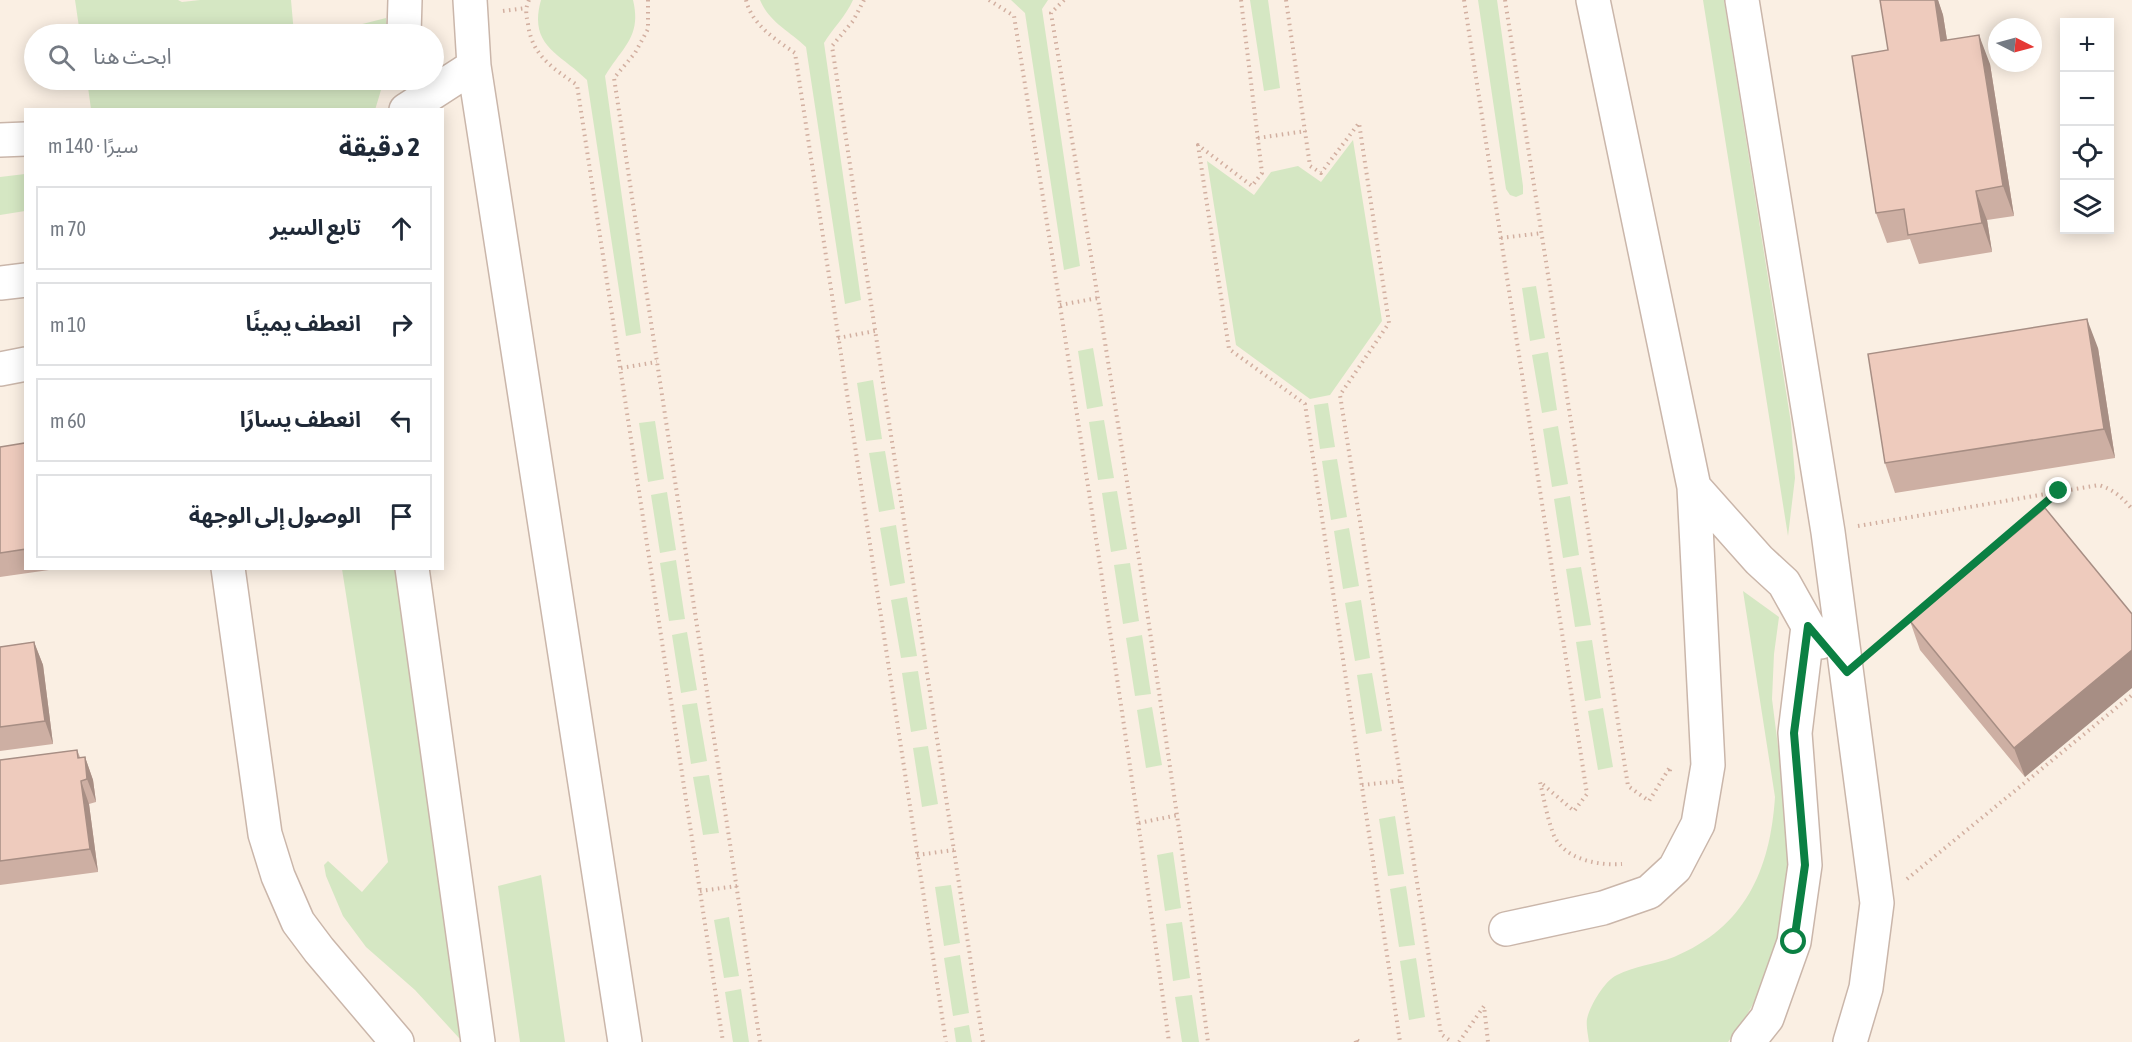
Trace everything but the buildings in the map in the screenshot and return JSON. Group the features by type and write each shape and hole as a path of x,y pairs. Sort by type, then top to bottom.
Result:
{"street":[{"path":"404,24 405,0"},
{"path":"470,0 474,66 625,1042"},
{"path":"1506,929 1603,908 1649,892 1675,868 1698,824 1708,765 1694,487 1593,0"},
{"path":"1742,0 1828,532 1877,903 1866,988 1850,1042"},
{"path":"444,85 474,66"},
{"path":"400,108 401,90"},
{"path":"409,108 437,90"},
{"path":"0,140 24,139"},
{"path":"0,283 24,280"},
{"path":"0,369 24,364"},
{"path":"1694,487 1759,560 1784,583 1808,626 1847,672"},
{"path":"228,570 265,834 278,876 298,922 397,1042"},
{"path":"412,570 478,1042"},
{"path":"1748,1042 1767,1018 1796,931 1805,865 1794,733 1808,626"}],"path":[{"path":"529,0 526,8 530,39 546,63 577,85 723,1042"},
{"path":"648,0 648,28 635,53 614,78 760,1042"},
{"path":"747,0 748,7 764,31 795,53 946,1042"},
{"path":"864,0 853,21 832,46 982,1042"},
{"path":"989,0 1014,16 1139,823 1169,1042"},
{"path":"1064,0 1051,13 1098,298 1178,815 1208,1042"},
{"path":"1240,0 1262,173 1252,186 1198,145 1229,349 1305,404 1400,1042"},
{"path":"1286,0 1310,166 1321,173 1359,123 1389,323 1340,395 1441,1034 1452,1042"},
{"path":"1464,0 1587,794 1574,811 1540,782 1553,836 1571,855 1594,862 1620,865 1631,862"},
{"path":"1505,0 1628,786 1649,801 1670,767 1671,777"},
{"path":"1258,138 1306,130"},
{"path":"1501,238 1542,233"},
{"path":"1060,305 1098,298"},
{"path":"838,338 875,331"},
{"path":"621,368 657,362"},
{"path":"1828,532 2099,485 2122,496 2132,509"},
{"path":"1847,672 2059,491"},
{"path":"1877,903 2132,696"},
{"path":"1362,785 1401,781"},
{"path":"1139,823 1178,815"},
{"path":"917,855 954,850"},
{"path":"700,891 737,886"},
{"path":"1459,1042 1484,1006 1488,1042"}],"green space":[{"path":"75,0 178,0 182,2 291,0 293,24 79,24"},
{"path":"541,0 633,0 635,23 633,33 605,76 641,333 626,336 587,80 557,55 543,38 538,16"},
{"path":"760,0 853,0 824,43 861,300 845,304 806,47 774,20"},
{"path":"1011,0 1048,0 1042,9 1080,266 1064,270 1025,13"},
{"path":"1250,0 1268,0 1280,88 1264,91"},
{"path":"1478,0 1497,0 1523,186 1523,194 1516,197 1510,195 1506,189"},
{"path":"1703,0 1724,0 1791,423 1795,478 1788,536"},
{"path":"386,18 386,24 362,24"},
{"path":"88,90 381,90 376,108 91,108"},
{"path":"1353,140 1382,321 1330,395 1310,399 1236,345 1207,161 1254,195 1271,172 1298,166 1321,182"},
{"path":"24,174 24,211 0,215 0,177"},
{"path":"1536,286 1545,338 1530,341 1522,288"},
{"path":"1093,348 1103,406 1087,409 1078,351"},
{"path":"1548,352 1557,410 1542,413 1532,355"},
{"path":"873,380 882,439 866,441 857,383"},
{"path":"1328,403 1335,447 1320,449 1314,405"},
{"path":"1104,420 1114,478 1098,480 1089,422"},
{"path":"655,421 664,479 648,482 639,423"},
{"path":"1558,426 1568,484 1552,487 1543,429"},
{"path":"885,451 895,509 879,512 869,453"},
{"path":"1337,459 1347,517 1331,520 1322,461"},
{"path":"1117,491 1127,549 1111,552 1102,493"},
{"path":"667,492 676,550 660,553 651,495"},
{"path":"1570,496 1579,555 1563,558 1554,499"},
{"path":"896,525 905,583 890,586 880,528"},
{"path":"1349,528 1359,586 1343,589 1334,531"},
{"path":"676,560 685,619 669,621 660,563"},
{"path":"1130,563 1139,621 1123,624 1114,565"},
{"path":"1581,567 1591,625 1575,627 1566,569"},
{"path":"342,570 396,570 463,1037 459,1038 415,990 366,947 343,916 326,876 324,865 328,861 362,892 388,862"},
{"path":"1743,591 1779,617 1774,654 1772,699 1793,865 1788,912 1764,985 1741,1025 1728,1042 1589,1042 1587,1019 1598,994 1612,978 1638,967 1674,957 1699,945 1736,913 1760,872 1772,824 1775,797"},
{"path":"907,597 917,656 901,658 891,600"},
{"path":"1361,600 1370,658 1355,661 1345,603"},
{"path":"687,632 697,690 681,693 672,635"},
{"path":"1142,635 1151,694 1135,696 1126,638"},
{"path":"1592,640 1601,698 1585,701 1576,642"},
{"path":"918,671 927,729 911,732 902,673"},
{"path":"1372,673 1382,731 1366,734 1357,675"},
{"path":"697,703 707,761 691,764 682,705"},
{"path":"1152,707 1162,765 1146,768 1137,710"},
{"path":"1603,708 1613,767 1598,770 1588,711"},
{"path":"928,746 938,804 922,807 913,748"},
{"path":"709,775 719,833 703,835 693,777"},
{"path":"1395,816 1404,874 1388,876 1379,819"},
{"path":"1173,852 1181,908 1165,911 1157,855"},
{"path":"541,875 565,1042 520,1042 498,886"},
{"path":"951,885 960,943 944,946 935,887"},
{"path":"1406,886 1415,945 1399,947 1390,889"},
{"path":"729,917 739,976 724,978 714,920"},
{"path":"1182,922 1190,978 1173,981 1166,924"},
{"path":"960,955 969,1013 953,1016 944,958"},
{"path":"1416,958 1425,1017 1409,1020 1400,961"},
{"path":"741,989 749,1042 733,1042 725,992"},
{"path":"1192,995 1199,1042 1182,1042 1175,997"},
{"path":"969,1025 972,1042 956,1042 954,1028"}],"route":[{"path":"1794,942 1805,865 1794,733 1808,626 1847,672 2059,491"}]}
